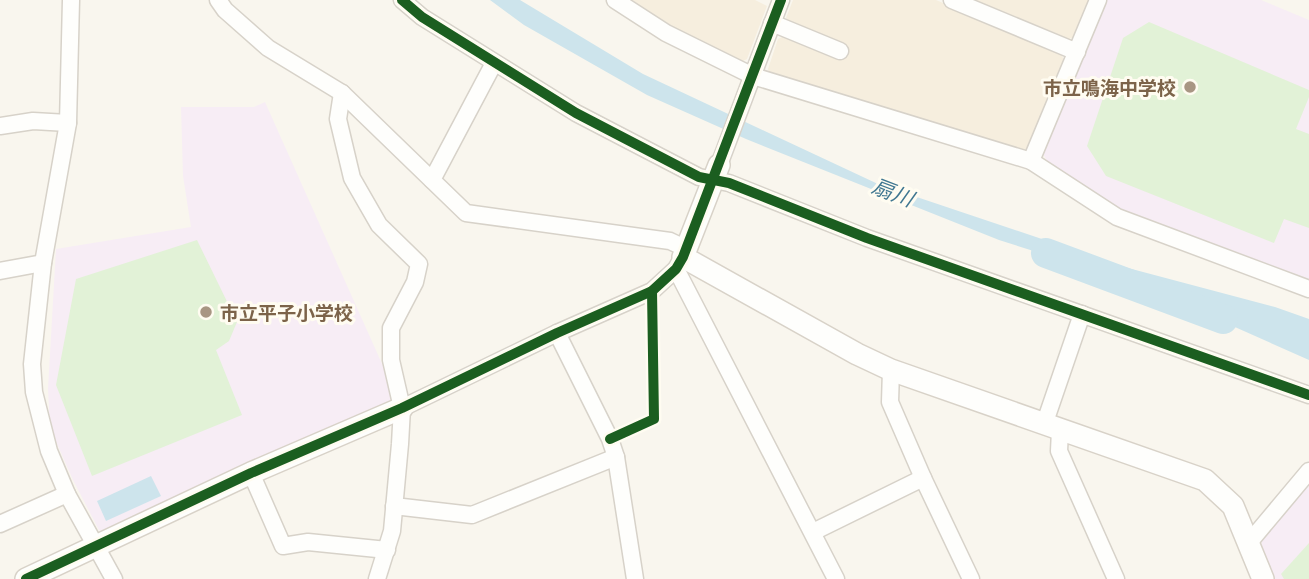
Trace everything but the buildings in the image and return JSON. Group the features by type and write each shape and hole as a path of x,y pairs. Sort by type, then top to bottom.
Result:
{"street":[{"path":"71,0 68,122 43,263 32,364 34,392 49,451 67,494 114,579"},
{"path":"402,0 422,17 494,63 634,145 699,177 716,172"},
{"path":"614,0 666,33 753,76 1031,161 1117,217 1309,289"},
{"path":"26,579 251,473 402,408 557,333 652,291 682,259 781,0"},
{"path":"952,0 1077,52"},
{"path":"1031,161 1098,0"},
{"path":"226,4 268,48 342,93 466,213 670,242 682,259 836,579"},
{"path":"772,23 840,51"},
{"path":"432,180 494,63"},
{"path":"342,93 338,120 352,178 379,225 419,264 415,282 391,328 391,360 402,408 392,531 383,577"},
{"path":"0,126 33,121 68,122"},
{"path":"716,172 729,183 867,238 1309,395"},
{"path":"682,259 857,355 891,370 1205,480 1233,506 1263,579"},
{"path":"0,271 43,263"},
{"path":"1082,314 1052,428 1059,451 1116,579"},
{"path":"557,333 610,439 616,457 635,579"},
{"path":"891,370 890,402 971,579"},
{"path":"394,506 472,515 616,457"},
{"path":"1247,545 1309,471"},
{"path":"251,473 283,546 308,542 387,550"},
{"path":"813,532 923,478"},
{"path":"0,524 67,494"}],"shaded area":[{"path":"628,0 755,0 767,6 747,59 741,62 703,44"},
{"path":"793,0 936,0 1060,52 1064,60 1026,149 1017,152 770,75 768,69 778,39 786,35 843,58 847,47 789,23 786,18"},
{"path":"970,0 1089,0 1074,37 1066,40"},
{"name":"市立鳴海中学校","path":"1107,0 1261,0 1309,20 1309,281 1119,210 1049,164 1043,154"},
{"name":"市立平子小学校","path":"265,102 387,375 391,402 105,533 99,530 50,428 48,389 56,249 191,227 183,176 181,107 254,107"},
{"path":"1309,482 1309,579 1275,579 1261,548 1262,538"}],"green space":[{"path":"1149,22 1309,90 1309,97 1296,129 1309,134 1309,228 1284,219 1274,243 1106,176 1087,146 1123,38"},
{"path":"197,240 237,322 229,341 216,350 242,415 92,476 56,385 76,279"},
{"path":"1309,543 1309,579 1284,579 1281,574"}],"water":[{"name":"扇川","path":"490,0 520,0 643,74 878,184 1128,268 1275,307 1309,319 1309,360 1138,284 999,240 746,139 647,95 524,25"},
{"path":"151,476 161,496 106,521 97,501"}],"waterway":[{"name":"扇川","path":"1046,253 1223,319"}],"cycle path":[{"path":"402,0 422,17 576,113 699,177 729,183 867,238 1309,395"},
{"path":"26,579 251,473 402,408 557,333 652,291 676,269 683,257 781,0"},
{"path":"610,439 654,419 652,291"}],"place":[{"name":"市立鳴海中学校","path":"1190,87"},
{"name":"市立平子小学校","path":"206,312"}]}
